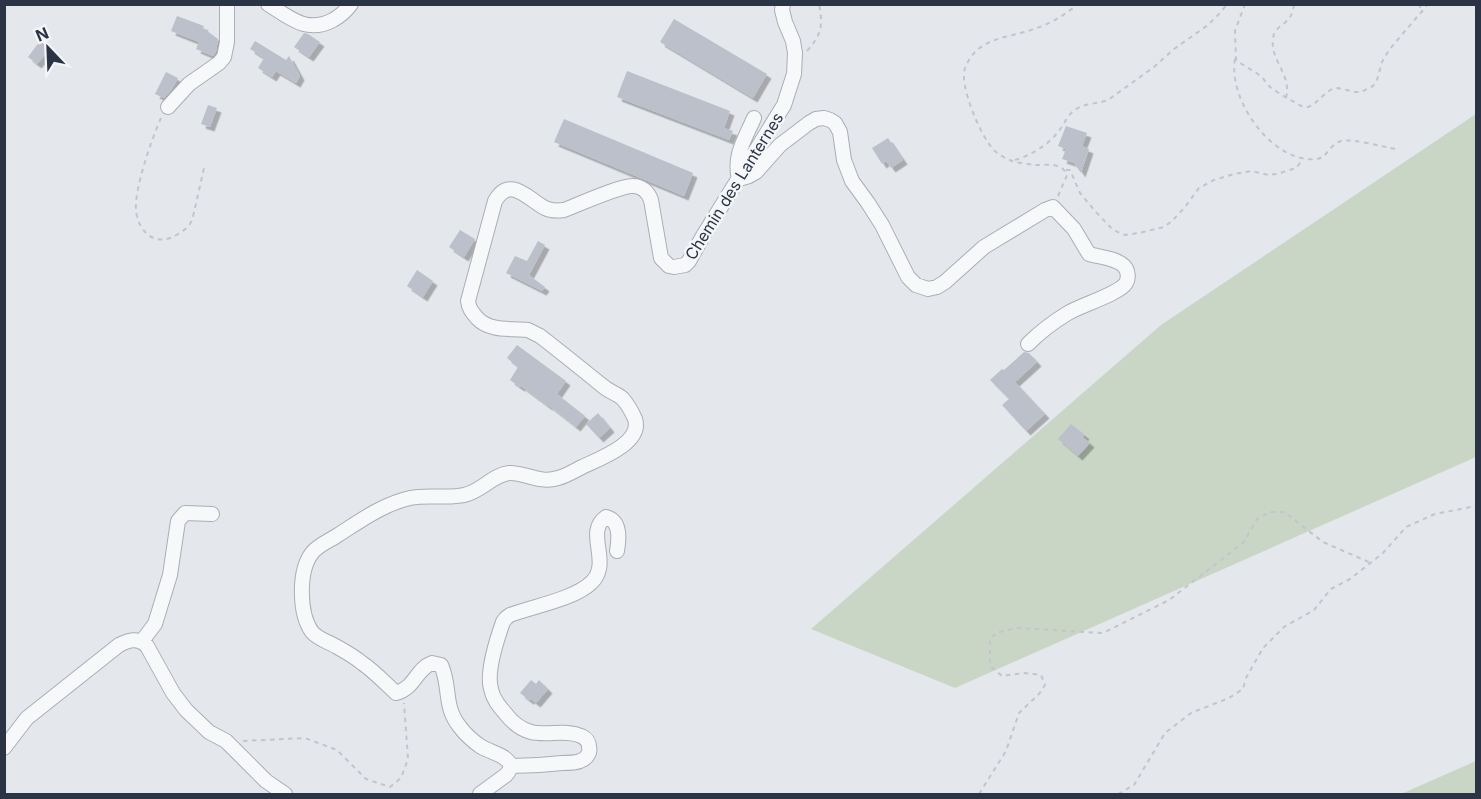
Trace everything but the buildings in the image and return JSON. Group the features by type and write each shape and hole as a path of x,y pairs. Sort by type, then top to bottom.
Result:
{"street":[{"path":"168,107 189,84 224,57 228,42 227,4"},
{"path":"268,4 299,24 312,26 324,25 337,18 351,4"},
{"name":"Chemin des Lanternes","path":"402,691 396,693 362,663 313,632 304,615 302,599 303,579 311,554 373,513 408,498 427,495 463,495 497,477 513,473 536,479 558,478 608,455 622,446 636,428 629,406 621,397 608,390 540,336 528,330 492,327 481,322 469,309 468,302 495,201 506,190 517,190 546,209 555,211 564,210 628,186 640,187 645,190 651,200 661,258 674,267 685,265 690,261 784,105 795,64 793,41 784,22 783,4"},
{"path":"754,118 737,158 736,168 739,179 756,172 780,145 809,123 824,118 835,123 840,132 844,160 852,181 882,225 908,277 916,285 928,289 937,287 984,247 1053,207 1074,229 1089,254 1116,261 1125,267 1128,275 1125,284 1111,294 1070,312 1045,328 1028,344"},
{"path":"142,641 155,624 170,575 178,521 185,513 212,514"},
{"path":"511,766 575,762 587,757 590,748 589,743 577,735 530,732 515,724 500,708 490,687 490,672 503,622 510,615 574,593 591,583 599,570 600,554 596,532 598,525 606,518 614,520 619,533 617,551"},
{"path":"4,748 27,718 119,645 131,640 142,641 173,693 186,710 209,732 225,741 266,781 285,795"},
{"path":"402,691 413,683 426,665 432,663 441,665 445,675 449,707 459,726 481,747 503,756 511,766"},
{"path":"480,795 506,775 511,766"}],"path":[{"path":"795,64 815,42 821,31 819,4"},
{"path":"1078,4 1052,22 988,42 977,49 968,60 964,72 965,89 987,140 999,154 1012,161 1032,165 1049,164 1070,170 1080,193 1113,230 1125,235 1164,227 1185,207 1198,188 1214,180 1251,171 1269,175 1277,174 1296,168 1301,158"},
{"path":"1012,161 1027,156 1044,146 1079,107 1108,100 1154,67 1174,49 1208,25 1227,4"},
{"path":"1245,4 1235,31 1234,74 1249,114 1258,129 1272,143 1285,153 1308,159 1324,157 1334,145 1346,140 1396,149"},
{"path":"1286,98 1287,81 1272,42 1275,31 1290,20 1294,4"},
{"path":"1418,4 1422,13"},
{"path":"1236,59 1237,62 1261,76 1270,87 1303,107 1308,107 1332,89 1361,92 1373,86 1389,50 1428,4"},
{"path":"168,107 160,119 143,170 137,198 136,212 145,233 155,239 164,240 183,231 191,222 204,168"},
{"path":"1053,207 1067,175 1065,170"},
{"path":"1118,795 1134,785 1165,733 1191,713 1229,698 1243,689 1246,678 1263,648 1284,627 1314,610 1331,589 1350,579 1371,563 1406,527 1435,514 1476,506"},
{"path":"980,795 1006,751 1019,713 1045,685 1041,675 1024,673 1002,676 990,666 990,638 999,632 1016,628 1102,633 1169,600 1243,543 1257,519 1270,512 1284,512 1323,542 1371,563"},
{"path":"225,741 305,738 337,750 366,779 390,787 400,778 408,759 402,691"}],"green space":[{"path":"1476,114 1476,457 955,688 811,629 1161,325"},
{"path":"1476,761 1476,794 1401,794"}]}
